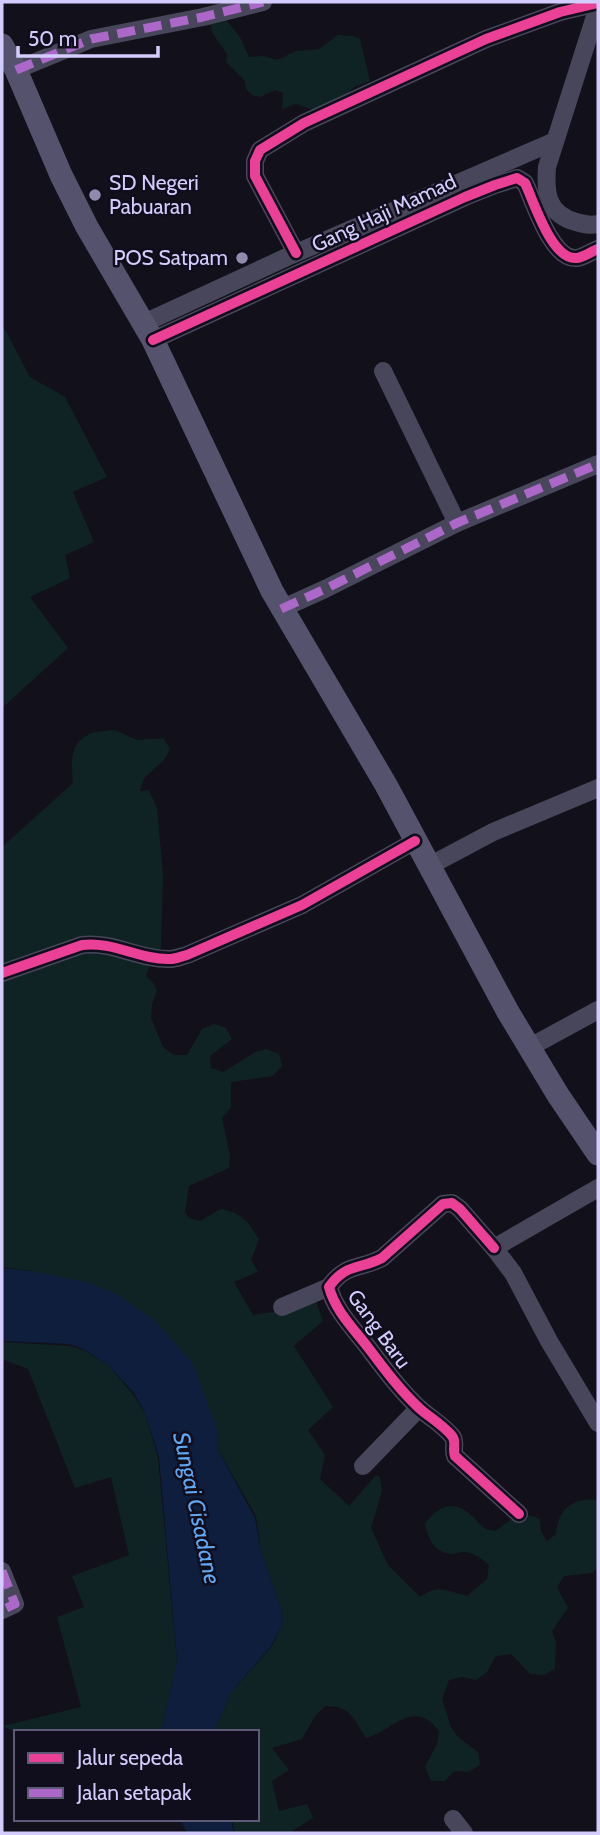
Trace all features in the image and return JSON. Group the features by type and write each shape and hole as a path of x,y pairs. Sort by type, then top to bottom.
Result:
{"main road":[{"path":"2,47 16,70 61,175 87,227 148,332 281,609 386,785 508,1012 558,1095 598,1154"}],"street":[{"path":"16,70 91,38 203,18 261,2"},
{"path":"296,253 255,176 255,161 260,150 304,123 486,39 560,12 598,5 547,167 546,190 555,211 566,219 598,224"},
{"path":"148,332 296,253 555,141"},
{"name":"Gang Haji Mamad","path":"148,332 465,197 517,178 524,183 550,239 566,256 578,258 598,249"},
{"path":"383,371 457,523"},
{"path":"281,609 457,523 598,464"},
{"path":"429,866 502,828 598,789"},
{"path":"2,973 82,945 92,944 171,959 187,955 302,905 415,841"},
{"path":"530,1047 598,1010"},
{"path":"494,1248 598,1188"},
{"name":"Gang Baru","path":"519,1514 455,1456 452,1436 392,1381 331,1296 329,1287 334,1279 354,1266 372,1264 382,1258 443,1204 452,1203 494,1248 513,1273 549,1341 598,1423"},
{"path":"282,1307 329,1287"},
{"path":"363,1466 419,1408"},
{"path":"2,1571 15,1604 2,1610"},
{"path":"453,1818 464,1833"}],"green space":[{"path":"218,10 240,37 249,57 263,56 277,60 296,51 319,49 338,35 360,39 370,81 354,87 335,106 320,112 296,104 282,109 283,93 275,90 260,97 252,95 246,89 245,81 226,62 227,54 213,34 208,18"},
{"path":"2,324 30,377 65,397 107,477 73,492 94,542 65,555 70,578 30,597 68,648 2,708"},
{"path":"115,730 137,740 163,738 170,749 164,760 144,778 140,791 149,790 157,808 163,874 161,946 158,960 151,963 146,976 157,991 151,1018 163,1047 174,1055 187,1055 202,1029 214,1024 226,1028 232,1039 210,1056 211,1068 223,1072 255,1052 266,1049 279,1054 282,1066 273,1076 231,1082 231,1107 222,1118 230,1156 229,1168 189,1186 185,1212 189,1218 200,1221 221,1209 240,1216 252,1228 259,1240 251,1259 258,1272 234,1282 253,1315 316,1301 323,1321 294,1346 333,1407 308,1430 325,1455 320,1479 349,1506 376,1475 380,1477 382,1491 371,1528 388,1565 420,1597 438,1590 467,1596 487,1579 489,1565 480,1558 471,1553 447,1553 433,1545 425,1524 435,1512 447,1507 459,1507 484,1528 495,1531 516,1517 532,1516 540,1519 541,1531 547,1541 556,1534 560,1518 568,1506 581,1501 598,1500 598,1567 592,1573 564,1576 557,1587 568,1608 552,1631 556,1642 555,1669 544,1675 530,1674 511,1654 496,1656 487,1672 476,1680 462,1677 449,1680 442,1699 451,1727 458,1737 478,1752 480,1765 468,1772 454,1771 445,1781 431,1781 425,1767 437,1744 439,1731 430,1721 421,1717 404,1719 366,1738 350,1714 341,1708 325,1706 315,1716 302,1739 272,1748 289,1770 272,1781 279,1811 307,1804 313,1818 293,1833 235,1833 232,1821 259,1821 259,1730 215,1730 230,1694 272,1646 283,1624 282,1610 261,1551 256,1516 217,1448 218,1432 32,1271 2,1267 2,847 73,783 72,757 76,745 86,736"},
{"path":"2,1342 70,1346 83,1350 107,1364 145,1413 158,1458 177,1662 161,1730 14,1732 3,1726 81,1707 57,1617 84,1607 72,1576 129,1555 111,1477 75,1488 28,1369 2,1359"}],"water":[{"name":"Sungai Cisadane","path":"2,1268 32,1271 89,1283 117,1294 154,1320 192,1362 218,1432 217,1448 255,1518 261,1551 282,1610 283,1624 271,1646 230,1694 215,1730 161,1730 177,1661 159,1457 145,1413 134,1393 107,1364 83,1349 69,1344 2,1341"},
{"path":"181,1821 231,1821 234,1833 187,1833"}],"marked path":[{"path":"16,70 91,39 263,2"},
{"path":"281,609 457,523 598,464"},
{"path":"2,1571 15,1604 2,1610"}],"cycle path":[{"path":"296,253 255,176 255,161 260,150 304,123 486,39 560,12 598,3"},
{"path":"153,340 465,197 517,178 525,183 545,229 560,250 577,258 598,249"},
{"path":"2,973 82,945 105,946 159,959 187,955 302,905 415,841"},
{"path":"494,1248 460,1209 452,1203 443,1204 382,1258 347,1270 329,1287 341,1312 393,1380 419,1408 452,1436 455,1456 519,1514"}],"place":[{"name":"SD Negeri Pabuaran","path":"95,195"},
{"name":"POS Satpam","path":"242,258"}]}
